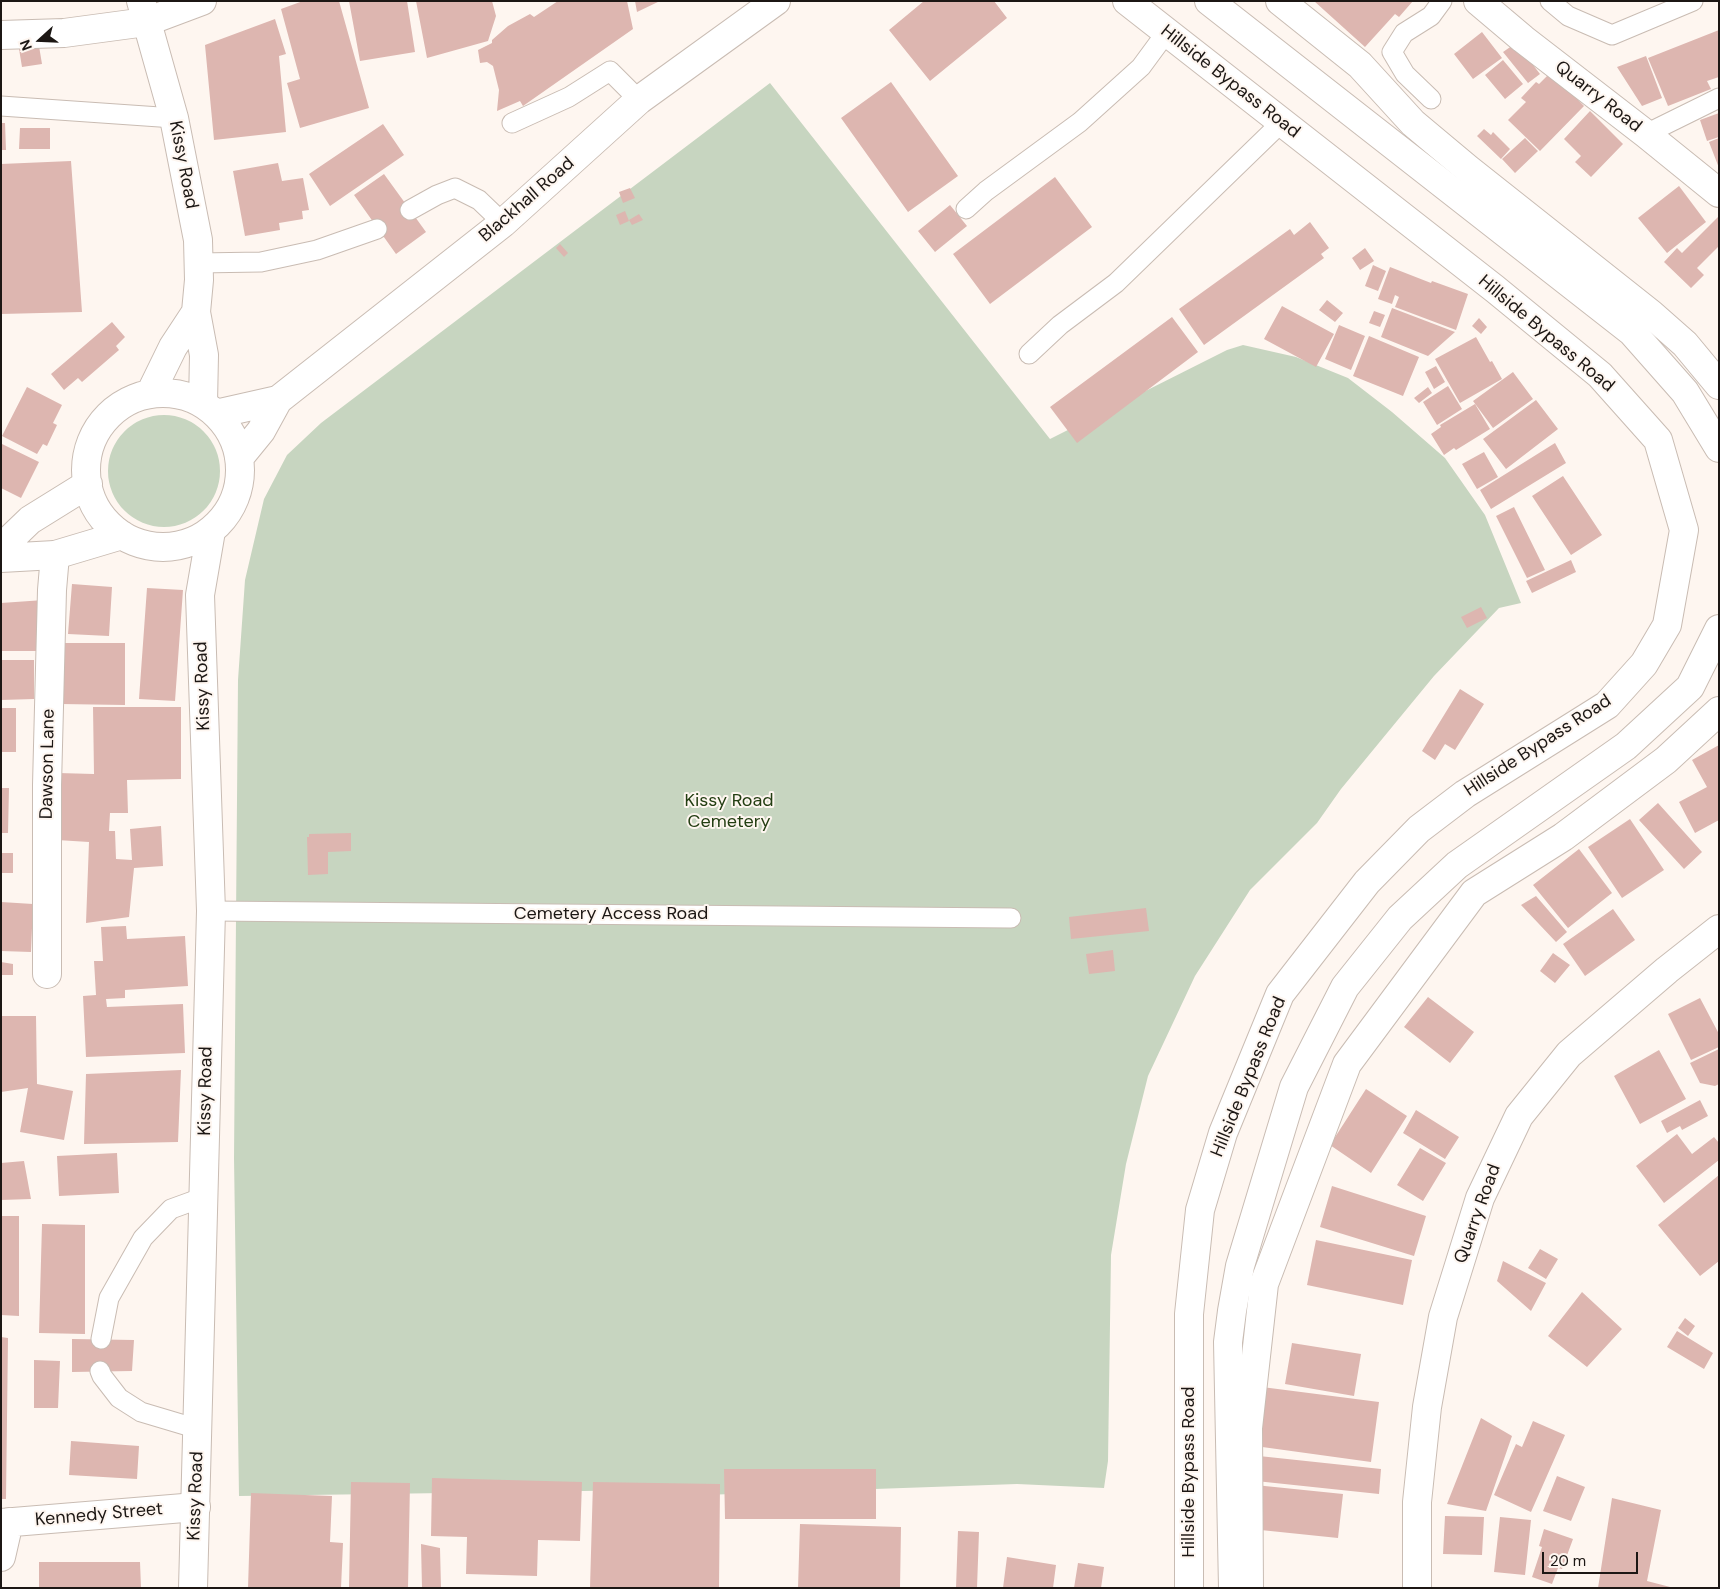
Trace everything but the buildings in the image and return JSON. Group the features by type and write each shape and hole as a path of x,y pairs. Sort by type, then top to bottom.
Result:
{"main road":[{"path":"1,35 64,33 143,11 202,1"},
{"name":"Blackhall Road","path":"239,458 261,431 278,400 503,223 639,100 776,1"},
{"name":"Hillside Bypass Road","path":"1127,1 1600,374 1658,440 1684,530 1667,625 1644,664 1607,705 1465,794 1419,829 1367,882 1280,994 1223,1133 1200,1210 1189,1314 1189,1588"},
{"path":"1209,1 1632,332 1684,392 1719,448"},
{"path":"1280,1 1360,65 1413,123 1658,320 1685,344 1719,385"},
{"name":"Quarry Road","path":"1478,1 1523,39 1719,193"},
{"name":"Kissy Road","path":"143,11 174,118 198,240 200,280 196,312 204,355 210,409"},
{"name":"Kissy Road","path":"150,394 173,347 196,312"},
{"path":"168,393 187,396 210,409 231,434 239,458 240,479 235,498 225,517 211,531 189,543 165,547 143,544 122,535 100,513 92,499 88,484 87,466 89,449 96,433 118,407 150,394 168,393"},
{"name":"Blackhall Road","path":"210,409 278,400"},
{"path":"1,548 30,520 88,484"},
{"name":"Kissy Road","path":"193,1588 211,911 200,595 211,531"},
{"path":"1,558 55,555 122,535"},
{"name":"Kissy Road","path":"165,547 181,563 200,595"},
{"name":"Dawson Lane","path":"47,974 47,785 52,590 55,555"},
{"path":"1233,1588 1228,1342 1240,1266 1294,1087 1345,987 1400,918 1456,865 1626,746 1690,686 1719,629"},
{"path":"1249,1588 1248,1428 1264,1284 1347,1064 1474,893 1563,837 1666,760 1719,711"},
{"name":"Quarry Road","path":"1416,1588 1417,1502 1427,1407 1443,1317 1480,1198 1519,1116 1569,1054 1667,970 1719,929"},
{"name":"Kennedy Street","path":"5,1522 196,1507"},
{"path":"1,1557 5,1522"}],"lane":[{"path":"1431,99 1405,74 1392,52 1404,33 1431,16 1442,1"},
{"path":"1550,1 1568,16 1612,35 1693,1"},
{"path":"966,209 1080,122 1141,67 1166,33"},
{"path":"512,123 570,97 610,71 639,100"},
{"path":"1646,134 1719,98"},
{"path":"1,106 174,118"},
{"path":"1029,354 1060,325 1116,283 1282,122"},
{"path":"410,210 437,195 456,188 479,200 503,223"},
{"path":"199,262 261,262 317,250 378,229"},
{"name":"Cemetery Access Road","path":"211,911 1011,918"},
{"path":"101,1340 109,1298 143,1238 171,1209 204,1197"},
{"path":"100,1371 119,1398 141,1412 198,1429"}],"green space":[{"name":"Kissy Road Cemetery","path":"770,83 1050,439 1227,350 1243,345 1296,357 1348,378 1392,412 1445,458 1485,515 1521,603 1499,608 1434,676 1341,789 1317,823 1250,890 1195,976 1148,1076 1126,1164 1111,1255 1108,1461 1104,1488 1017,1484 675,1496 652,1490 239,1496 234,1158 238,680 245,580 264,499 287,455 321,423"},
{"path":"164,415 186,419 204,431 216,449 220,471 216,493 204,511 186,523 164,527 142,523 124,511 112,493 108,471 112,449 124,431 142,419"}]}
